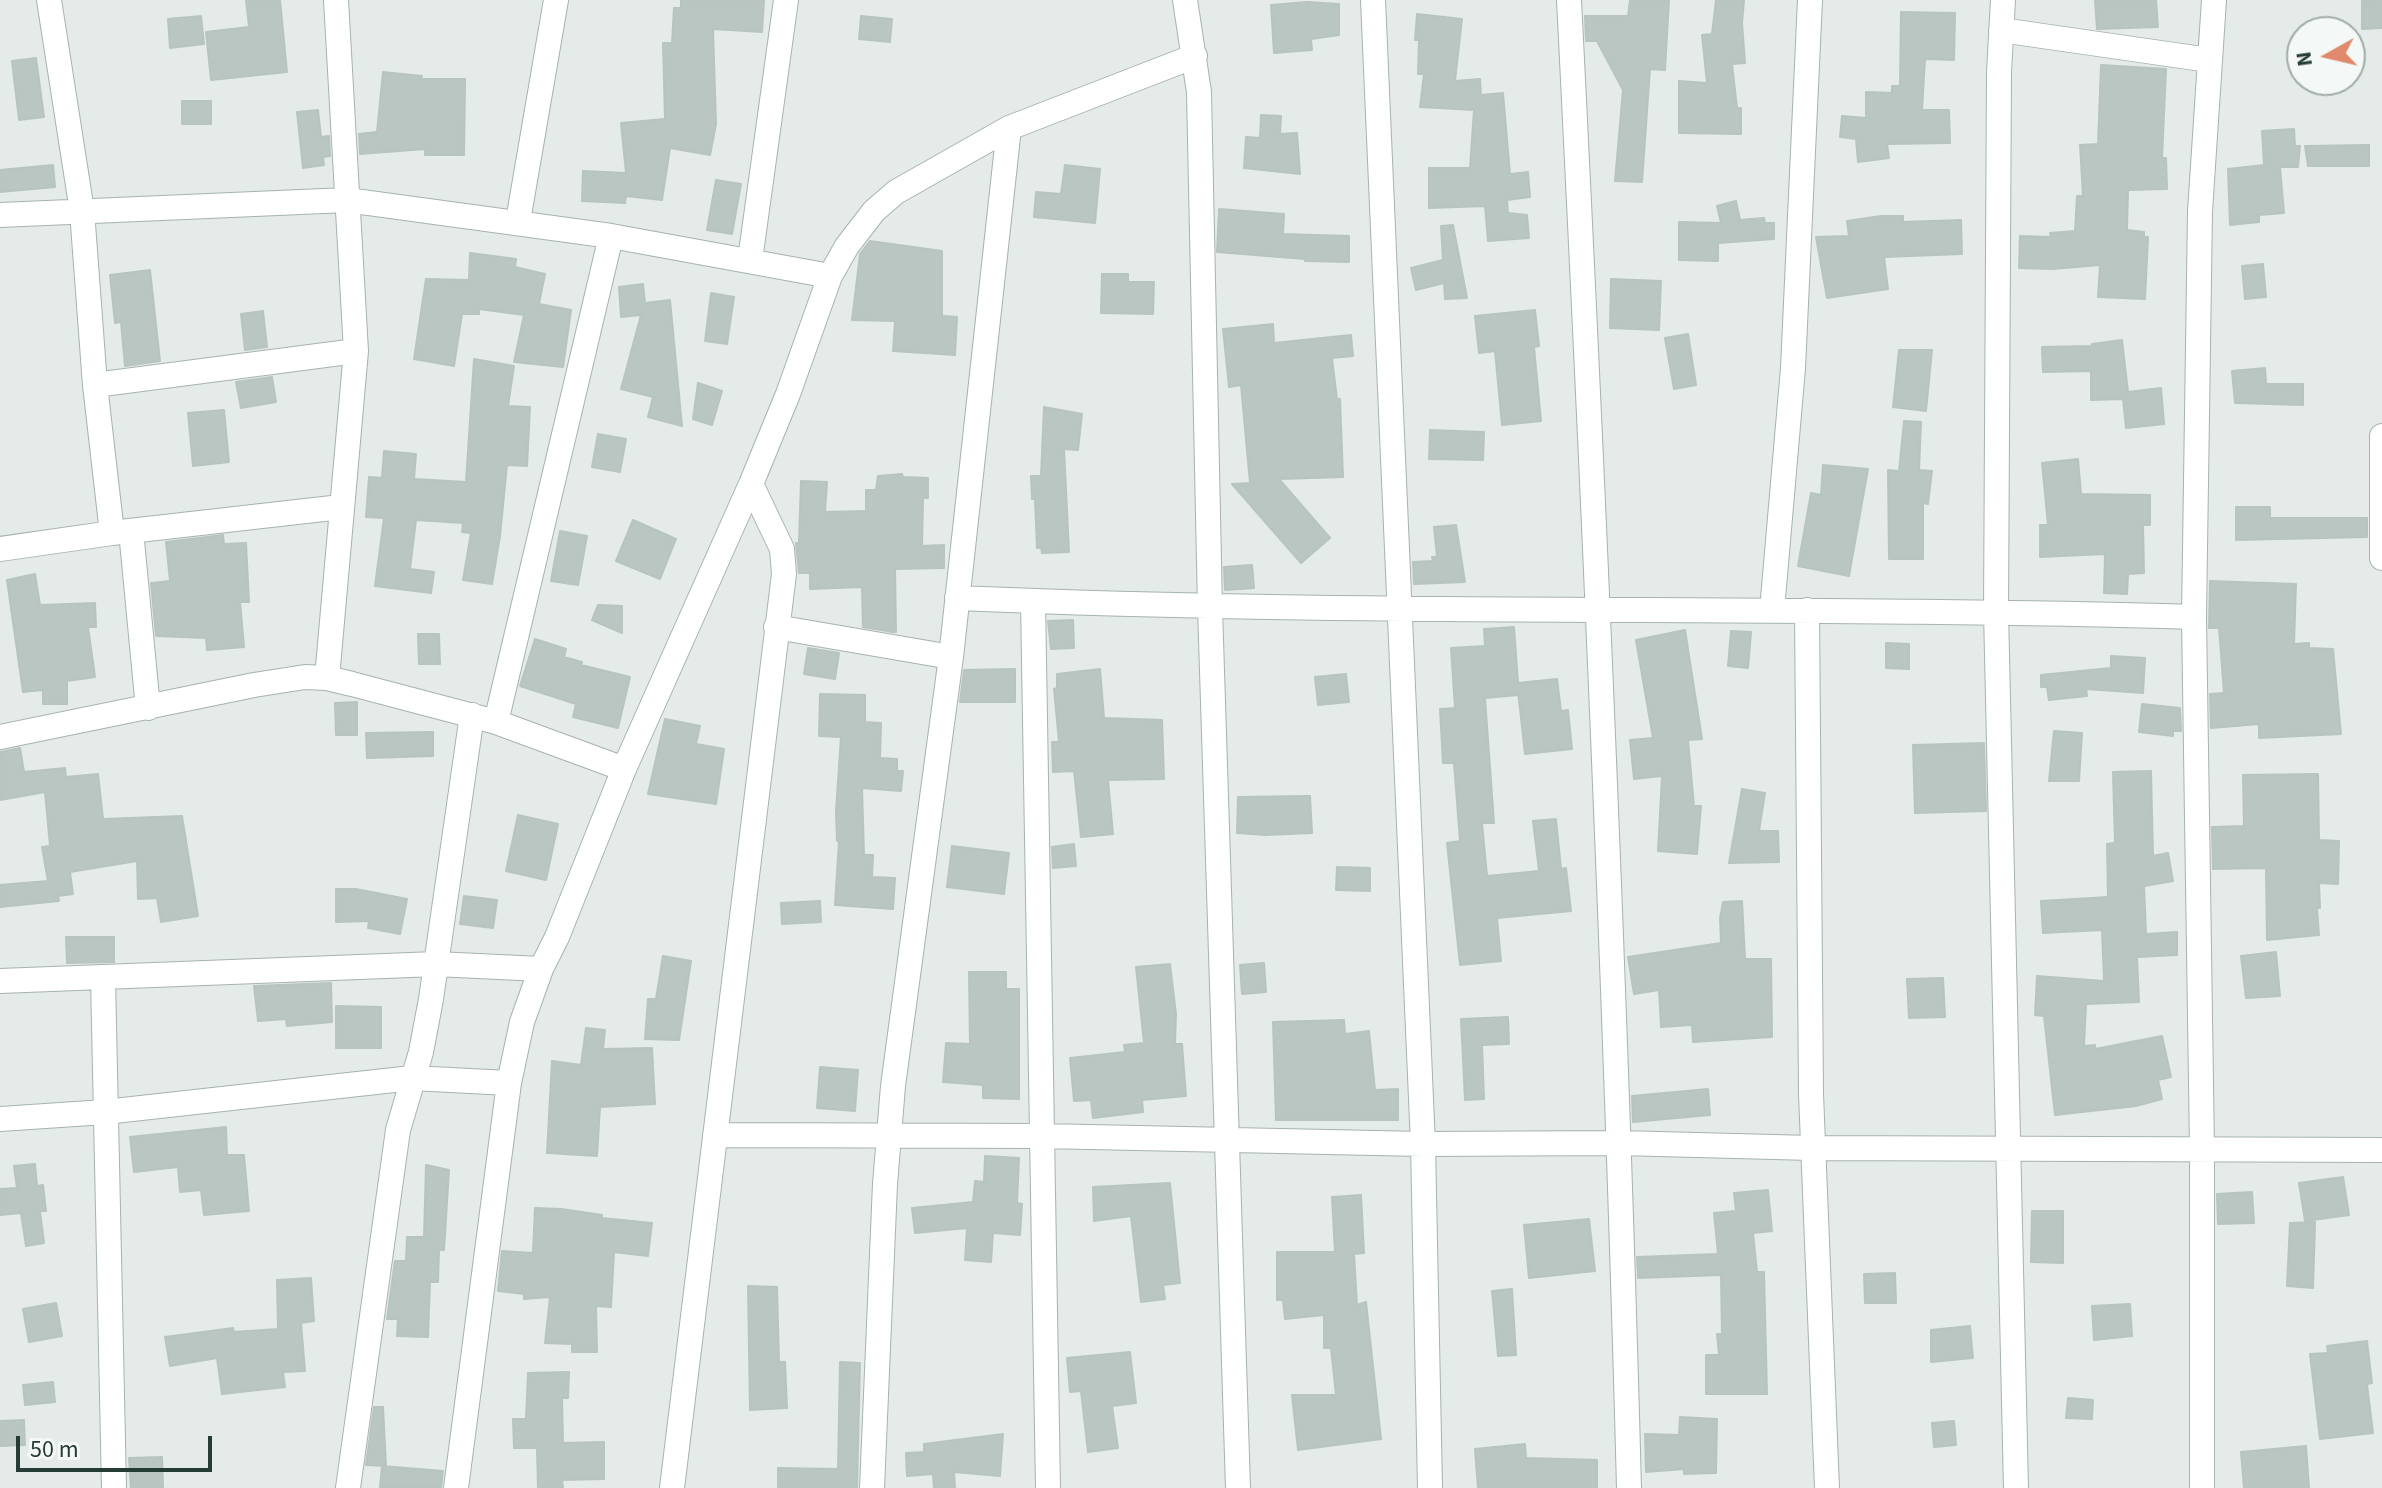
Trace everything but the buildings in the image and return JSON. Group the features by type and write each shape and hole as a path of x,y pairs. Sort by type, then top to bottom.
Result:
{"street":[{"path":"49,0 82,211 95,385 148,708"},
{"path":"327,678 356,351 336,0"},
{"path":"518,221 556,0"},
{"path":"750,260 786,0"},
{"path":"1185,0 1199,92 1210,608 1238,1488"},
{"path":"1373,0 1423,1144 1430,1488"},
{"path":"1569,0 1599,611 1620,1143 1629,1488"},
{"path":"1772,610 1793,368 1810,0"},
{"path":"2003,0 1996,611 2016,1488"},
{"path":"2202,1488 2202,1150 2194,617 2200,211 2214,0"},
{"path":"2001,30 2209,60"},
{"path":"456,1488 509,1083 522,1022 624,769 751,484 788,394 830,276 847,246 874,211 896,192 1009,128 1195,56"},
{"path":"872,1488 888,1137 951,657 1009,128"},
{"path":"0,215 347,200 518,221 830,276"},
{"path":"496,722 611,236"},
{"path":"95,385 356,351"},
{"path":"2382,436 2382,558"},
{"path":"672,1488 784,574 782,549 751,484"},
{"path":"0,549 341,507"},
{"path":"957,598 1210,608 1996,611 2194,617"},
{"path":"1033,601 1048,1488"},
{"path":"1807,610 1812,1148 1827,1488"},
{"path":"776,627 951,657"},
{"path":"0,737 254,685 305,677 327,678 496,722 624,769"},
{"path":"348,1488 398,1130 426,1030 472,715"},
{"path":"0,981 436,964 541,969"},
{"path":"103,978 114,1488"},
{"path":"0,1119 105,1112 412,1078 509,1083"},
{"path":"715,1135 1041,1136 1812,1148 2382,1150"}]}
